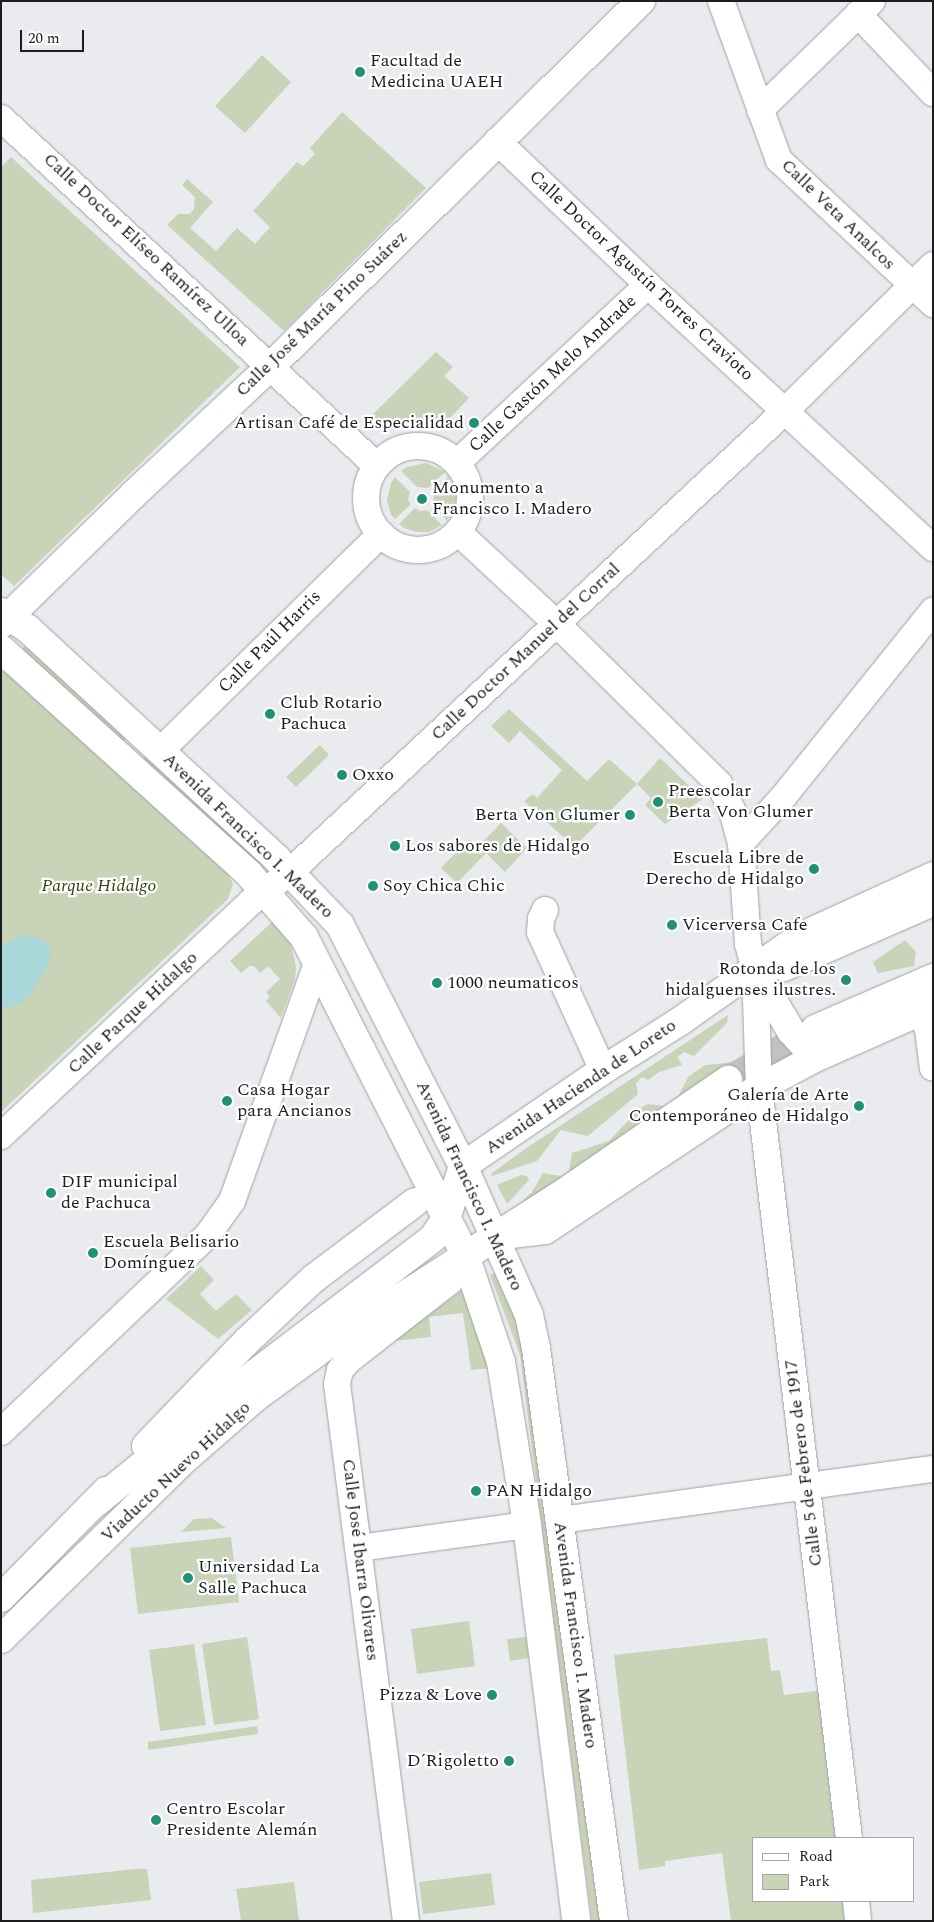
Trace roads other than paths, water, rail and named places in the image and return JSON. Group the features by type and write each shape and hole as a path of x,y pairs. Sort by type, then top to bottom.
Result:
{"main road":[{"name":"Calle José María Pino Suárez","path":"3,618 271,366 641,1"},
{"name":"Avenida Francisco I. Madero","path":"3,618 28,629 290,872 340,925 462,1166 531,1324 560,1520 614,1921"},
{"name":"Avenida Francisco I. Madero","path":"1,649 264,890 304,937 465,1255 501,1362 527,1524 576,1921"},
{"name":"Avenida Hacienda de Loreto","path":"462,1166 603,1070 756,970 800,937 933,876"},
{"path":"784,967 933,902"},
{"path":"756,970 791,1031 815,1058"},
{"path":"816,1029 933,978"},
{"path":"494,1236 545,1230 759,1088 815,1058 926,1008"},
{"name":"Viaducto Nuevo Hidalgo","path":"1,1639 222,1425 256,1397 330,1343 556,1198 728,1080"},
{"path":"93,1505 256,1373 433,1238 446,1219 462,1166 438,1164 412,1148"},
{"name":"Viaducto Nuevo Hidalgo","path":"1,1598 93,1505 155,1436 247,1341 313,1279 415,1202"}],"street":[{"name":"Calle Veta Analcos","path":"721,1 779,160 933,304"},
{"path":"760,110 865,8 933,93"},
{"name":"Calle Doctor Elíseo Ramírez Ulloa","path":"2,120 378,466"},
{"name":"Calle Doctor Agustín Torres Cravioto","path":"498,141 648,285 933,548"},
{"name":"Calle Doctor Manuel del Corral","path":"264,890 290,872 557,624 785,411 912,284 933,266"},
{"name":"Calle Gastón Melo Andrade","path":"457,463 648,285"},
{"path":"417,446 432,448 446,454 457,463 466,476 470,490 470,505 466,519 458,532 447,541 434,547 420,550 392,543 381,534 370,515 366,493 370,478 388,455 402,449 417,446"},
{"path":"458,532 557,624 718,784 732,810 740,843 748,944 756,970 759,1088"},
{"name":"Calle Paúl Harris","path":"160,751 381,534"},
{"path":"740,843 784,796 933,611"},
{"name":"Calle Parque Hidalgo","path":"1,1136 264,890"},
{"path":"545,910 541,920 540,932 603,1070"},
{"path":"1,1432 208,1236 232,1201 317,964"},
{"path":"926,1008 933,1068"},
{"name":"Calle 5 de Febrero de 1917","path":"759,1088 849,1837"},
{"name":"Calle José Ibarra Olivares","path":"406,1921 337,1384 340,1370 349,1360 450,1281 465,1255"},
{"path":"560,1520 933,1469"},
{"path":"358,1548 527,1524"},
{"path":"856,1902 858,1921"}],"water":[{"path":"23,936 36,937 45,941 50,951 49,964 31,994 22,1002 1,1011 1,946"}],"tunnel":[{"path":"728,1080 815,1029"}],"place":[{"name":"Facultad de Medicina UAEH","path":"360,72"},
{"name":"Artisan Café de Especialidad","path":"474,423"},
{"name":"Monumento a Francisco I. Madero","path":"422,499"},
{"name":"Club Rotario Pachuca","path":"270,714"},
{"name":"Oxxo","path":"342,775"},
{"name":"Preescolar Berta Von Glumer","path":"658,802"},
{"name":"Berta Von Glumer","path":"630,815"},
{"name":"Los sabores de Hidalgo","path":"395,846"},
{"name":"Escuela Libre de Derecho de Hidalgo","path":"814,869"},
{"name":"Soy Chica Chic","path":"373,886"},
{"name":"Vicerversa Cafe","path":"672,925"},
{"name":"Rotonda de los hidalguenses ilustres.","path":"846,980"},
{"name":"1000 neumaticos","path":"437,983"},
{"name":"Casa Hogar para Ancianos","path":"227,1101"},
{"name":"Galería de Arte Contemporáneo de Hidalgo","path":"859,1106"},
{"name":"DIF municipal de Pachuca","path":"51,1193"},
{"name":"Escuela Belisario Domínguez","path":"93,1253"},
{"name":"PAN Hidalgo","path":"476,1491"},
{"name":"Universidad La Salle Pachuca","path":"188,1578"},
{"name":"Pizza & Love","path":"492,1695"},
{"name":"D´Rigoletto","path":"509,1761"},
{"name":"Centro Escolar Presidente Alemán","path":"156,1820"}],"park label":[{"name":"Parque Hidalgo","path":"99,886"}]}
